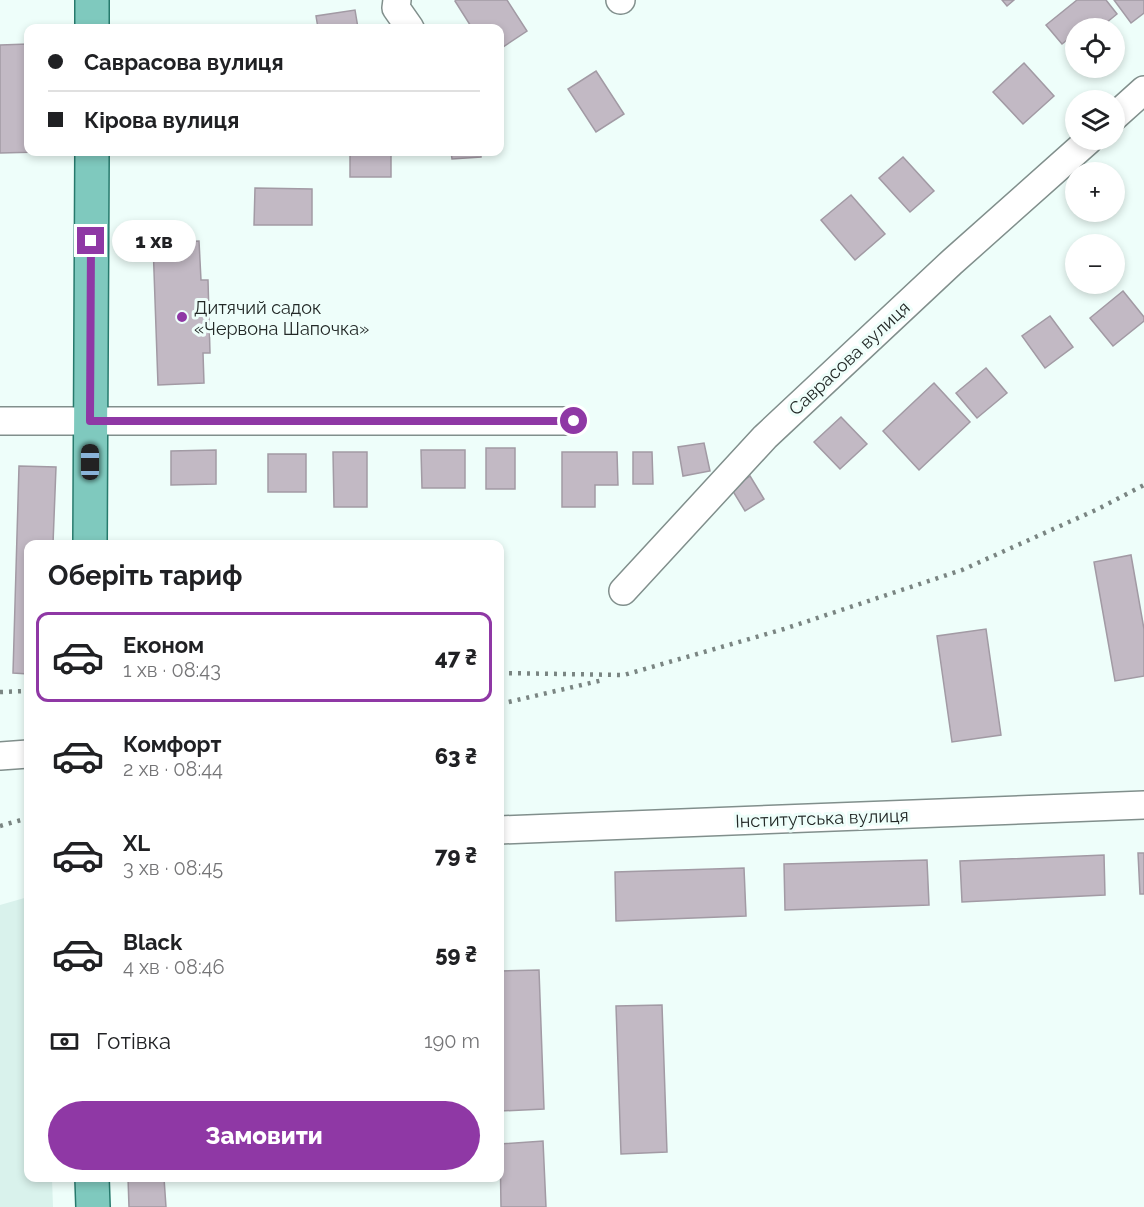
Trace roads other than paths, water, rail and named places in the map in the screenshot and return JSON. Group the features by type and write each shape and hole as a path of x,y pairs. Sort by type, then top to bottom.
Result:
{"main road":[{"path":"92,0 92,24"},
{"path":"90,540 92,156"},
{"path":"92,1182 93,1207"}],"street":[{"path":"1125,107 1144,90"},
{"name":"Саврасова вулиця","path":"623,591 765,437 952,262 1078,150"},
{"path":"0,421 574,421"},
{"path":"0,756 24,754"},
{"name":"Інститутська вулиця","path":"504,830 1144,805"}],"railway":[{"path":"504,673 624,675 784,629 962,570 1098,509 1144,485"},
{"path":"504,703 603,680"},
{"path":"0,692 24,691"},
{"path":"0,826 24,819"}],"place":[{"name":"Дитячий садок «Червона Шапочка»","path":"182,317"}]}
